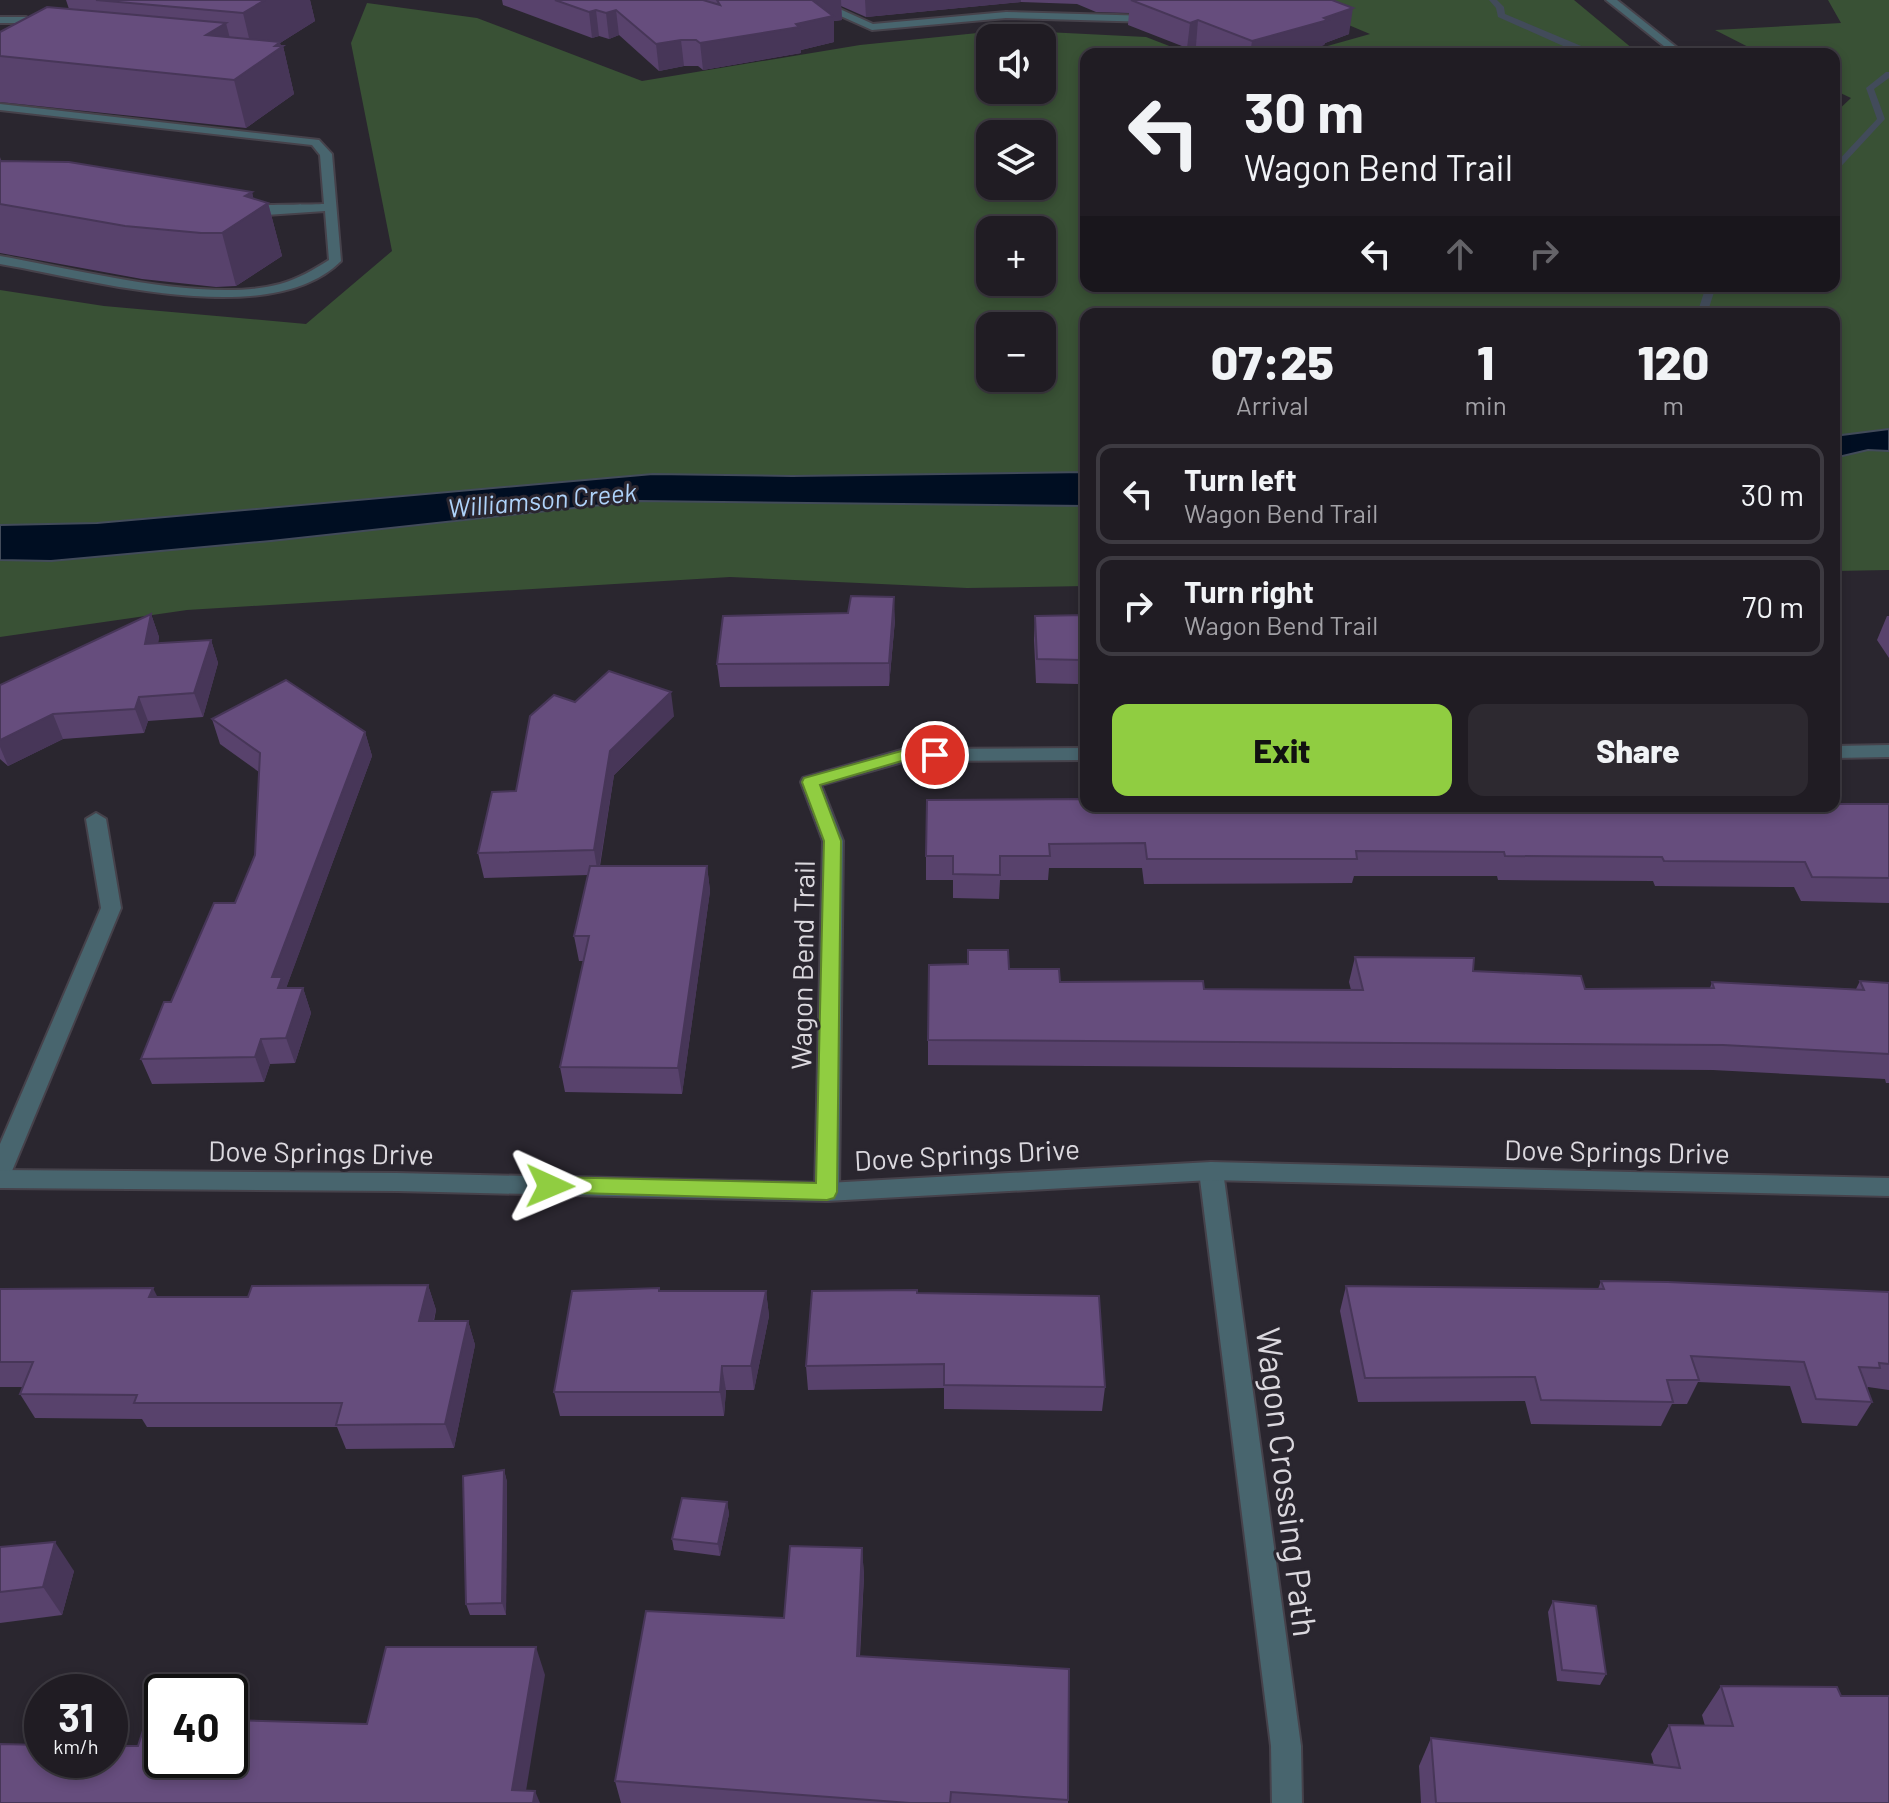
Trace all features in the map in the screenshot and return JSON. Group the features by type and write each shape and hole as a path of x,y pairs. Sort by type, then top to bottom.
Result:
{"street":[{"path":"1611,0 1672,48"},
{"path":"801,3 815,1 872,27 1006,15 1170,20"},
{"path":"0,20 26,20"},
{"path":"0,107 315,142 326,154 335,261 314,278 264,294 211,297 0,260"},
{"path":"235,207 266,211 330,207"},
{"path":"1840,752 1889,751"},
{"name":"Wagon Bend Trail","path":"827,1192 833,841 810,782 905,755 1080,754"},
{"path":"0,1171 111,908 96,819"},
{"name":"Dove Springs Drive","path":"0,1179 413,1183 827,1192 1211,1171 1889,1187"},
{"name":"Wagon Crossing Path","path":"1211,1171 1286,1746 1287,1803"}],"green space":[{"path":"1331,0 1574,0 1632,48 1320,48 1370,34 1332,18"},
{"path":"1828,0 1889,0 1889,570 1840,571 1840,308 1080,308 1080,586 967,588 730,577 187,610 0,637 0,290 104,306 306,324 392,251 351,43 367,3 477,18 642,81 860,45 976,33 976,104 1056,104 1056,32 1146,37 1174,48 1080,48 1080,292 1840,292 1840,108 1851,98 1840,93 1840,48 1750,48 1715,30 1841,23"}],"water":[{"path":"1889,429 1889,451 1868,450 1840,457 1840,435"},
{"name":"Williamson Creek","path":"1080,472 1080,506 639,501 271,541 51,561 0,560 0,525 97,523 653,474 792,476"}],"building":[{"path":"96,0 265,0 243,13"},
{"path":"555,0 703,0 720,5 717,0 812,0 833,16 796,24 799,27 700,43 681,40 656,44 616,10 589,12"},
{"path":"1131,0 1332,0 1353,8 1324,18 1328,20 1252,41 1198,20 1190,23"},
{"path":"47,7 226,23 206,35 280,42 275,46 283,46 234,80 0,56 0,32"},
{"path":"0,161 69,162 252,192 245,196 268,203 222,233 125,226 0,204"},
{"path":"851,596 894,597 889,663 717,664 723,616 848,613"},
{"path":"151,614 145,644 211,640 194,693 139,697 135,709 53,714 0,740 0,685"},
{"path":"1080,615 1080,660 1037,659 1035,616"},
{"path":"609,671 671,692 610,751 594,850 478,853 492,792 516,791 530,716 554,695 575,702"},
{"path":"286,680 365,732 272,977 282,977 278,988 303,988 286,1038 261,1039 255,1057 141,1059 164,1002 171,1002 214,903 235,903 255,855 260,753 212,719"},
{"path":"1080,799 1080,812 1840,812 1840,804 1889,804 1889,878 1812,877 1805,862 1505,856 1504,852 1356,851 1357,859 1147,859 1145,843 1049,844 1050,856 1000,856 1000,875 953,874 953,856 926,856 927,800"},
{"path":"590,866 707,866 678,1068 560,1067 589,936 574,936"},
{"path":"968,950 1008,950 1009,969 1059,969 1060,982 1203,981 1204,989 1363,990 1355,957 1474,958 1473,971 1581,976 1585,989 1714,988 1712,982 1864,990 1860,981 1889,983 1889,1054 1723,1045 928,1040 929,965 968,964"},
{"path":"1601,1281 1889,1292 1889,1364 1879,1363 1880,1368 1859,1367 1872,1402 1816,1399 1804,1362 1691,1356 1699,1380 1667,1380 1673,1402 1541,1400 1535,1377 1365,1378 1346,1286 1604,1289"},
{"path":"428,1285 419,1321 468,1321 445,1424 336,1425 342,1403 134,1403 137,1395 20,1394 33,1362 0,1362 0,1289 153,1288 149,1297 248,1297 252,1286"},
{"path":"659,1288 659,1291 766,1291 751,1366 722,1366 720,1392 554,1392 572,1291"},
{"path":"917,1290 917,1293 1099,1296 1105,1387 944,1385 944,1364 806,1366 812,1291"},
{"path":"504,1470 502,1603 466,1604 463,1476"},
{"path":"682,1498 727,1502 718,1544 672,1539"},
{"path":"55,1542 43,1587 0,1592 0,1547"},
{"path":"790,1546 862,1548 857,1656 1069,1669 1068,1800 951,1792 950,1803 910,1803 615,1781 646,1611 784,1618"},
{"path":"1553,1601 1596,1606 1606,1674 1562,1670"},
{"path":"386,1647 536,1647 512,1790 535,1791 533,1803 0,1803 0,1744 24,1745 24,1778 128,1778 128,1746 138,1746 144,1727 144,1778 248,1778 248,1721 367,1724"},
{"path":"1721,1686 1837,1687 1841,1696 1889,1696 1889,1803 1436,1803 1431,1738 1680,1768 1669,1725 1733,1726"}],"waterway":[{"path":"1493,0 1500,7 1501,15 1578,48"},
{"path":"1840,164 1881,119 1870,88 1889,74"},
{"path":"1704,308 1709,292"}],"route":[{"path":"550,1186 827,1192 833,841 810,782 905,755 935,755"}]}
